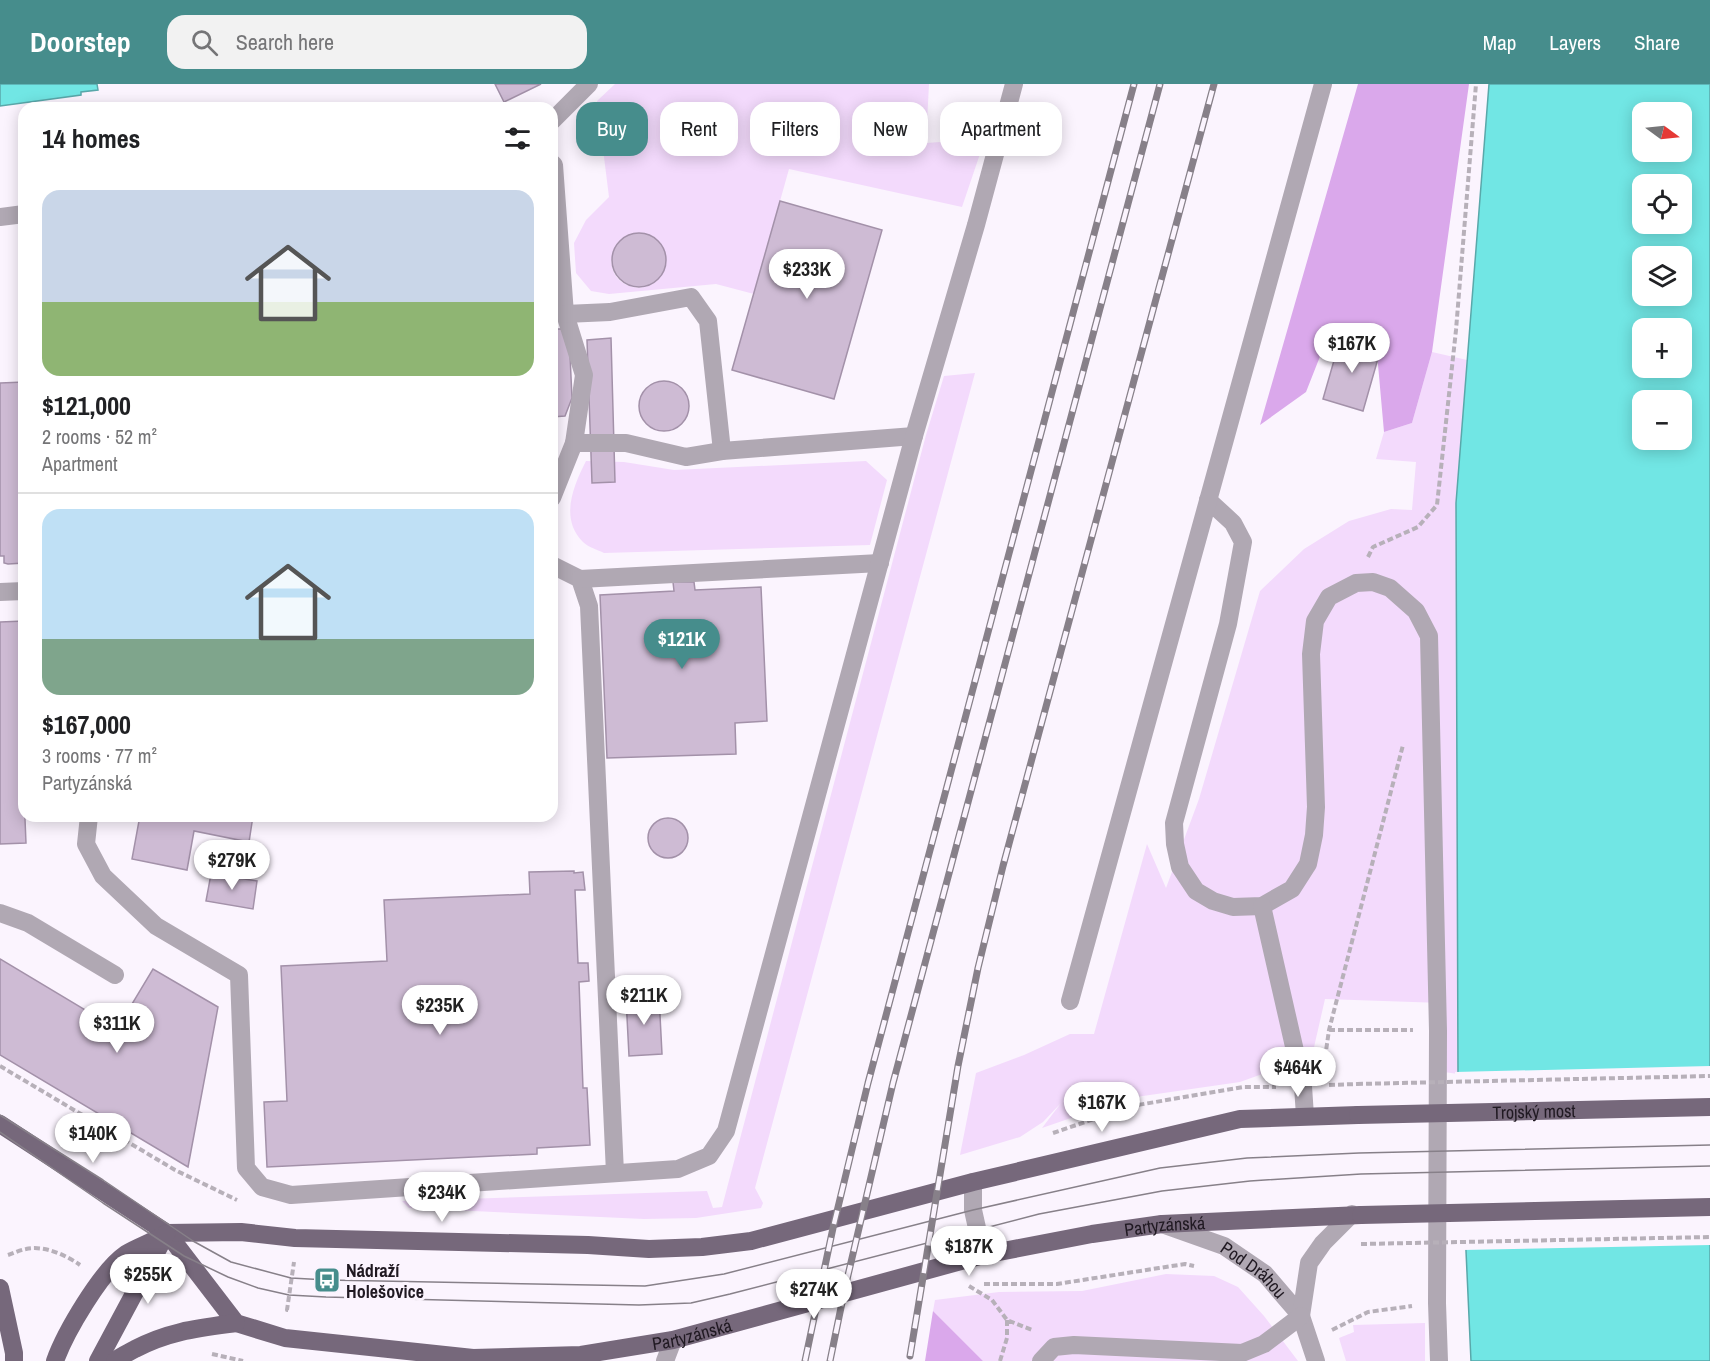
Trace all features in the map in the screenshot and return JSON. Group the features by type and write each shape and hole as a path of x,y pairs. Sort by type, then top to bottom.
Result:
{"main road":[{"name":"Trojský most","path":"1305,1116 1710,1107"},
{"path":"55,1361 61,1343 108,1271 126,1254 167,1233 241,1232 295,1238 588,1245 649,1249 702,1247 751,1241 973,1182 1239,1119 1305,1116"},
{"path":"0,1124 167,1233 236,1323"},
{"path":"1357,1215 1710,1207"},
{"name":"Partyzánská","path":"236,1323 285,1338 388,1350 473,1358 587,1358 673,1340 984,1255 1092,1234 1162,1224 1357,1215"},
{"path":"98,1361 167,1233"},
{"path":"0,1287 14,1361"},
{"path":"115,1361 161,1336 186,1329 236,1323"}],"lane":[{"path":"558,115 589,84"},
{"path":"88,822 86,844 103,876 156,926 239,975 246,1168 262,1187 291,1196 678,1169 709,1156 726,1131 880,563 1014,84"},
{"path":"1070,1001 1323,84"},
{"path":"0,217 18,215"},
{"path":"558,219 565,314 584,375 574,443 558,483"},
{"path":"565,314 610,312 691,297 708,321 722,451"},
{"path":"574,443 626,442 686,457 722,451 915,436"},
{"path":"1208,500 1233,523 1243,542 1228,624 1174,823 1175,844 1180,867 1196,891 1213,901 1233,907 1262,906 1292,889 1308,864 1316,807 1311,654 1315,621 1329,597 1356,583 1373,582 1390,588 1416,611 1429,636 1438,1031 1438,1361"},
{"path":"558,568 580,579 880,563"},
{"path":"580,579 589,606 615,1173"},
{"path":"0,592 18,591"},
{"path":"1262,906 1303,1086 1305,1116"},
{"path":"0,913 28,923 115,975"},
{"path":"973,1182 973,1210 984,1255"},
{"name":"Pod Dráhou","path":"1301,1316 1309,1263 1323,1243 1357,1215"},
{"name":"Pod Dráhou","path":"1162,1224 1224,1246 1265,1274 1301,1316 1316,1361"},
{"path":"1041,1361 1054,1347 1074,1346 1264,1353 1301,1316"},
{"path":"665,1361 673,1340"}],"path":[{"path":"1356,583 1373,547 1419,527 1437,505 1456,330 1476,84"},
{"path":"1326,1067 1329,1030 1404,744"},
{"path":"1329,1030 1438,1031"},
{"path":"0,1066 175,1170 244,1203"},
{"path":"1327,1076 1328,1085"},
{"path":"1049,1135 1131,1106 1243,1087 1710,1076"},
{"path":"1361,1244 1710,1237"},
{"path":"8,1255 27,1248 48,1250 69,1257 88,1271"},
{"path":"287,1310 294,1262"},
{"path":"1054,1347 1047,1336 1007,1320 992,1300 966,1284 1057,1284 1185,1264 1204,1268"},
{"path":"1332,1330 1368,1312 1437,1303"},
{"path":"1001,1360 1007,1338 1007,1320"},
{"path":"231,1358 243,1361"}],"shaded area":[{"path":"615,84 929,84 928,104 852,102 852,156 928,156 928,143 940,142 940,156 979,156 962,207 789,169 754,294 716,284 609,294 591,291 576,273 574,243 586,220 609,197 604,156 648,156 648,102 597,102","holes":["643,233 655,239 662,247 665,267 661,276 654,283 645,287 634,287 623,283 616,276 612,267 612,257 621,240"]},
{"path":"1358,84 1469,84 1432,352 1412,423 1384,432 1375,331 1332,326 1306,392 1260,425"},
{"path":"1432,352 1467,360 1456,503 1458,1074 1444,1072 1442,1003 1325,999 1312,1056 1240,1082 1129,1098 1042,1128 1061,1103 1043,1122 1020,1137 960,1155 976,1073 1070,1034 1094,1034 1147,844 1166,888 1199,799 1260,591 1304,549 1349,521 1391,509 1412,510 1416,462 1376,459 1384,432 1412,423"},
{"path":"975,373 755,1188 763,1203 761,1208 696,1218 644,1219 409,1208 402,1201 707,1191 713,1208 722,1207 926,435 944,376"},
{"path":"586,461 624,462 674,470 866,461 887,480 870,545 604,553 583,542 572,523 570,512 573,491"},
{"path":"1166,1274 1214,1276 1238,1287 1264,1316 1298,1361 983,1361 933,1311 935,1300 999,1292 1082,1291"},
{"path":"933,1311 983,1361 925,1361"},
{"path":"1425,1323 1425,1361 1346,1361 1339,1338 1354,1332 1353,1325"}],"water":[{"path":"0,84 97,84 98,90 81,92 81,95 0,106"},
{"path":"1489,84 1710,84 1710,1361 1471,1361 1458,1074 1456,503"}],"pier":[{"path":"1710,1066 1710,1245 1463,1250 1455,1072"}],"building":[{"path":"495,84 541,84 504,102"},
{"path":"780,201 882,230 834,399 732,370"},
{"path":"634,233 644,233 654,237 662,245 666,260 662,275 654,283 644,287 634,287 624,283 616,275 612,265 612,255 616,245 624,237"},
{"path":"558,329 563,329 569,334 572,398 565,416 558,417"},
{"path":"1341,336 1381,348 1363,411 1323,399"},
{"path":"611,338 615,482 592,483 587,340"},
{"path":"664,381 682,388 689,406 682,424 664,431 646,424 639,406 646,388"},
{"path":"18,382 18,563 4,563 4,556 0,556 0,383"},
{"path":"673,582 694,582 695,590 761,587 767,721 735,723 736,754 607,758 600,595 674,591"},
{"path":"18,621 18,822 25,822 26,843 0,844 0,622"},
{"path":"668,818 676,819 682,824 687,830 687,846 682,852 676,857 668,858 660,857 654,852 649,846 648,838 649,830 654,824 660,819"},
{"path":"139,822 252,822 249,842 194,831 187,870 132,859"},
{"path":"574,871 574,873 583,872 585,890 575,890 578,963 588,963 589,981 579,982 583,1088 587,1088 590,1145 537,1148 537,1154 267,1167 264,1102 287,1101 281,966 387,961 384,900 530,894 529,872"},
{"path":"211,874 257,881 253,909 206,901"},
{"path":"0,959 117,1029 153,969 218,1007 188,1167 0,1055"},
{"path":"659,996 662,1054 629,1056 626,998"}],"tram line":[{"path":"0,1115 103,1180 193,1241 231,1262 291,1278 645,1286 724,1274 973,1210 1160,1168 1247,1158 1359,1153 1710,1145"},
{"path":"0,1132 184,1256 228,1277 258,1288 289,1295 326,1297 639,1305 691,1303 1039,1214 1162,1191 1250,1181 1361,1174 1710,1166"}],"railway":[{"path":"805,1361 833,1228 868,1083 1134,84"},
{"path":"830,1361 893,1083 1160,84"},
{"path":"910,1356 958,1066 978,968 1003,866 1214,84"}],"place":[{"name":"Nádraží Holešovice","path":"327,1280"}]}
